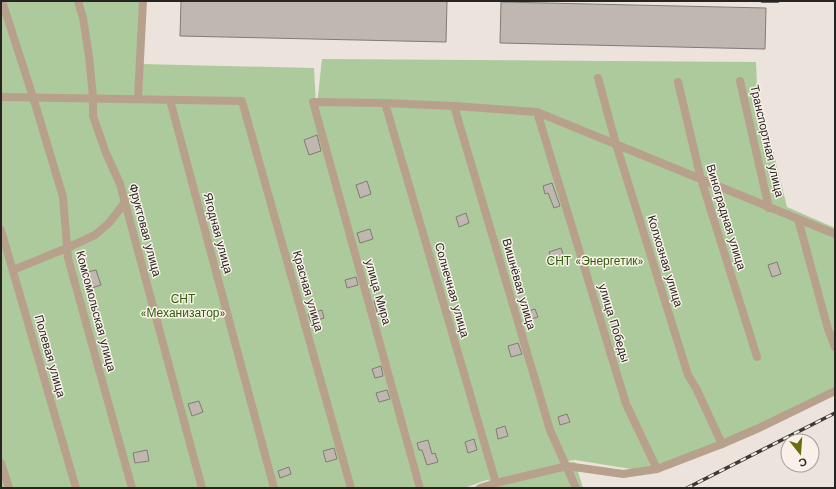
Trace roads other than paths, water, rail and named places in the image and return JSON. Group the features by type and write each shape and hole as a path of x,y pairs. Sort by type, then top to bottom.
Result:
{"street":[{"name":"Комсомольская улица","path":"2,1 33,97 63,198 68,258 132,488"},
{"name":"Фруктовая улица","path":"78,1 83,18 89,56 93,116 106,153 120,184 202,488"},
{"path":"138,98 143,1"},
{"name":"Колхозная улица","path":"598,78 616,144 688,375 696,388 722,444"},
{"name":"Транспортная улица","path":"740,81 769,208"},
{"name":"Виноградная улица","path":"678,82 701,179 757,357"},
{"path":"1,97 138,98 170,100"},
{"name":"Красная улица","path":"170,100 242,101 351,488"},
{"name":"Ягодная улица","path":"170,100 274,488"},
{"name":"улица Мира","path":"385,103 313,102 420,488"},
{"path":"385,103 537,112 835,234"},
{"name":"Солнечная улица","path":"385,103 496,483"},
{"name":"Вишнёвая улица","path":"454,106 550,430 567,466"},
{"name":"улица Победы","path":"537,112 626,404 657,469"},
{"path":"13,270 95,235 110,222 125,202"},
{"path":"798,219 828,329 835,347"},
{"name":"Полевая улица","path":"1,230 76,488"},
{"path":"480,488 567,466 623,474 657,469 759,428 835,391"},
{"path":"1,463 8,488"},
{"path":"567,466 576,488"}],"railway":[{"path":"762,1 778,1"},
{"path":"687,488 835,413"}],"park label":[{"name":"СНТ «Энергетик»","path":"595,261"},
{"name":"СНТ «Механизатор»","path":"183,306"}]}
